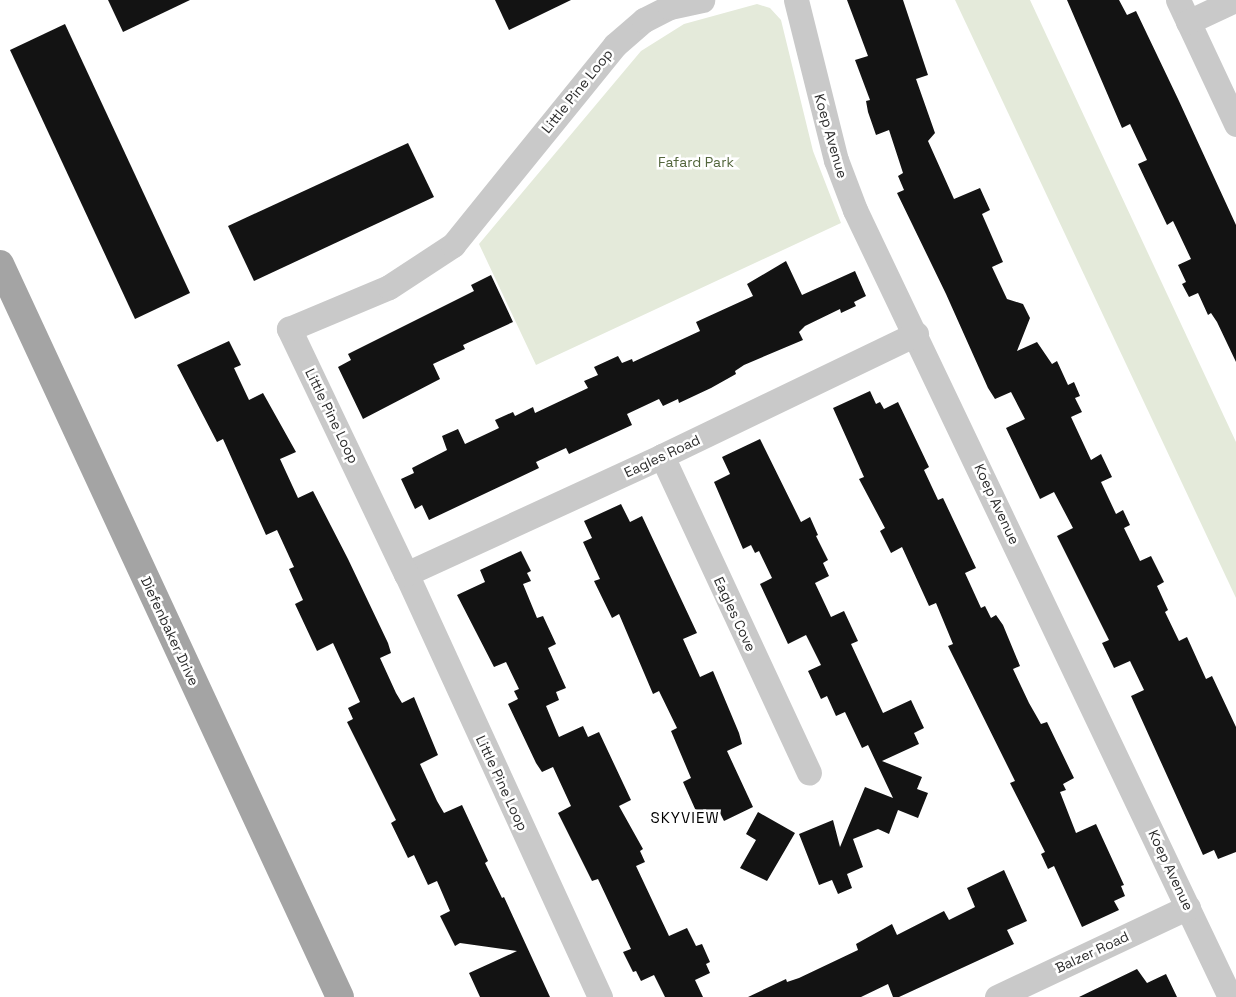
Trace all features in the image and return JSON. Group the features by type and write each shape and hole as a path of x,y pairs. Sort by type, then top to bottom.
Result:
{"main road":[{"name":"Diefenbaker Drive","path":"0,264 340,997"}],"street":[{"name":"Little Pine Loop","path":"600,997 406,574 289,329 389,287 453,245 615,45 644,20 670,7 702,0"},
{"name":"Koep Avenue","path":"796,0 836,160 855,210 916,334 1230,997"},
{"path":"1178,0 1236,124"},
{"path":"1188,22 1235,0"},
{"name":"Eagles Road","path":"406,574 662,456 916,334"},
{"name":"Eagles Cove","path":"662,456 809,772"},
{"name":"Balzer Road","path":"997,997 1188,907"}],"green space":[{"path":"955,0 1030,0 1236,442 1236,598"},
{"name":"Fafard Park","path":"757,4 770,8 781,20 813,151 841,223 536,365 479,244 641,51 684,24"}],"building":[{"path":"108,0 190,0 123,32"},
{"path":"495,0 571,0 509,30"},
{"path":"847,0 903,0 928,75 916,79 935,133 928,141 954,199 980,188 990,210 982,214 1003,262 992,267 1007,299 1023,304 1030,318 1017,351 1037,342 1052,364 1057,361 1068,385 1074,382 1080,396 1075,398 1082,412 1071,417 1091,460 1101,454 1112,477 1101,482 1116,514 1123,510 1130,525 1124,528 1140,561 1151,556 1164,582 1157,586 1168,610 1165,612 1179,641 1187,637 1206,679 1212,676 1236,727 1236,852 1218,859 1214,850 1203,855 1131,696 1144,690 1130,661 1114,668 1102,643 1109,640 1057,536 1073,528 1054,492 1040,499 1006,428 1025,419 1011,392 995,399 988,388 946,294 897,193 904,190 898,176 903,173 889,130 876,135 868,112 866,101 870,100 855,60 868,56"},
{"path":"1067,0 1119,0 1127,15 1136,11 1179,101 1236,225 1236,362 1217,322 1211,313 1208,315 1198,293 1189,297 1182,284 1186,282 1178,265 1191,259 1173,221 1167,225 1138,164 1147,160 1130,124 1122,128"},
{"path":"65,24 190,293 135,319 10,50"},
{"path":"408,143 434,197 254,281 228,226"},
{"path":"786,261 802,295 855,271 866,296 854,302 856,306 841,313 840,309 805,326 799,332 803,340 744,365 735,371 736,374 711,388 679,403 678,399 663,406 659,399 627,414 632,425 569,454 566,448 536,462 539,468 429,520 422,505 415,509 401,479 414,473 412,468 447,450 442,436 458,429 465,444 499,428 495,420 513,412 515,416 533,407 535,413 588,388 584,381 598,375 594,367 618,356 622,363 632,359 633,362 700,331 696,322 753,296 747,284"},
{"path":"491,275 513,322 463,345 465,349 433,364 440,379 363,419 338,367 351,360 348,354 474,291 471,285"},
{"path":"229,341 241,365 234,368 249,400 263,393 296,452 280,459 298,498 313,491 388,643 391,653 380,658 396,693 402,703 414,697 438,755 420,764 437,801 444,813 462,805 488,861 485,863 502,898 504,897 550,997 480,997 469,973 517,951 460,943 455,946 440,916 450,911 437,881 428,885 414,855 408,858 391,823 396,820 347,722 353,719 348,708 360,702 333,643 317,651 295,604 303,600 289,569 294,567 277,530 266,535 223,439 217,442 177,365"},
{"path":"870,391 876,404 880,402 884,409 898,402 929,467 924,470 938,500 943,498 976,568 965,573 981,608 985,606 991,618 996,615 1003,625 1020,666 1013,669 1041,724 1047,722 1074,778 1063,784 1066,790 1060,792 1076,833 1096,824 1124,885 1121,886 1125,896 1114,901 1119,910 1082,927 1054,866 1048,869 1041,854 1045,852 1010,783 1015,781 948,646 953,644 936,603 929,606 902,547 891,553 880,531 885,528 859,479 864,477 833,408"},
{"path":"760,439 801,522 810,517 818,535 816,536 828,560 823,563 829,576 815,583 831,617 844,611 858,641 851,644 883,713 911,700 924,728 914,733 919,744 882,761 922,777 917,789 928,793 918,818 898,810 889,834 878,829 853,839 863,867 847,874 852,888 838,894 832,880 819,885 799,834 833,820 840,847 865,787 893,798 868,745 862,748 845,712 836,716 827,696 821,699 808,671 821,665 806,635 788,644 760,584 772,578 759,551 755,553 751,545 743,549 714,482 730,474 722,457"},
{"path":"621,504 630,522 642,516 697,633 683,639 700,677 713,671 739,733 742,744 727,751 753,807 724,821 719,811 700,820 683,782 691,778 671,731 677,728 659,691 653,694 619,614 612,618 594,581 600,579 583,542 592,538 584,521"},
{"path":"521,551 531,571 527,573 531,581 523,584 537,618 543,616 556,644 548,648 566,688 556,692 559,700 546,706 559,737 583,726 588,737 599,732 631,800 619,806 643,849 640,851 645,862 636,866 669,936 687,928 696,946 702,944 710,962 706,964 710,973 695,980 703,997 665,997 654,975 641,981 636,971 633,972 623,952 631,949 598,879 592,881 558,813 571,806 553,767 542,772 508,704 518,699 514,691 519,689 506,662 494,667 457,595 485,582 480,570"},
{"path":"758,812 795,833 767,881 740,868 756,840 746,834"},
{"path":"1004,870 1027,921 1007,930 1014,944 899,997 893,997 888,984 861,997 748,997 786,979 787,982 799,978 858,950 856,944 892,924 897,935 944,911 949,920 975,907 967,888"},
{"path":"1137,969 1147,983 1166,974 1177,997 1079,997"}],"district":[{"name":"SKYVIEW","path":"685,818"}]}
